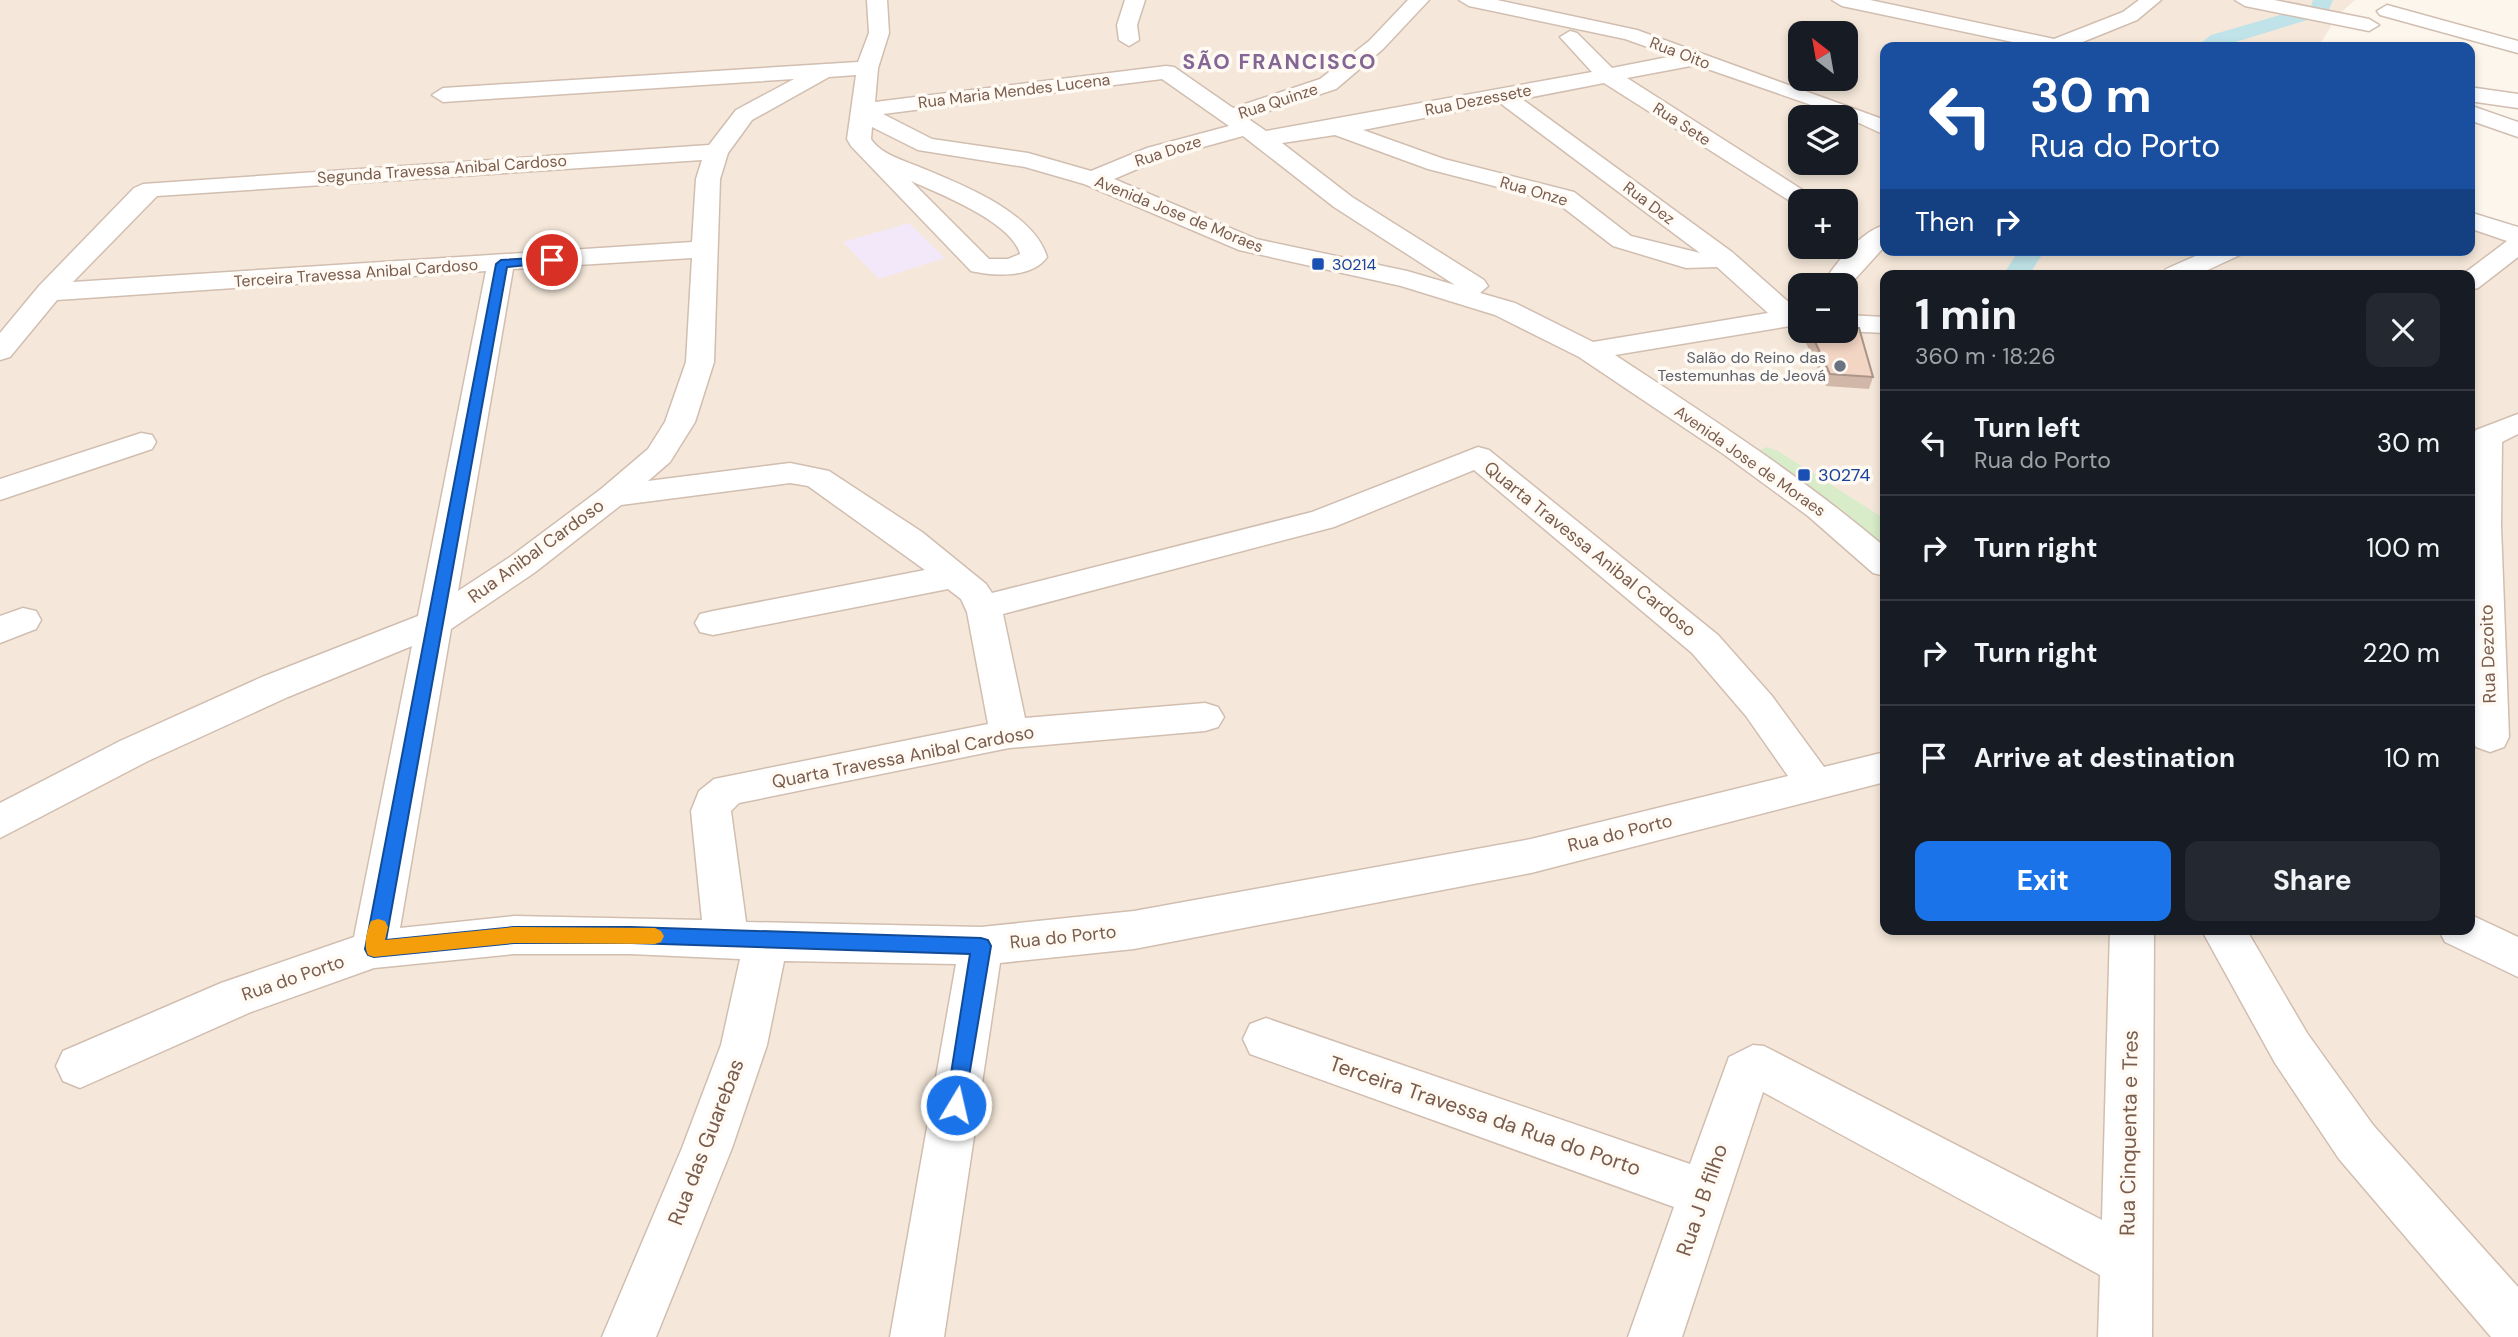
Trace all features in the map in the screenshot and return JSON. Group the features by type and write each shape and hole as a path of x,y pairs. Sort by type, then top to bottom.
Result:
{"street":[{"path":"876,157 961,194 1020,231 1031,242 1034,257 1010,267 993,269 980,265 876,157 859,139 867,68 879,33 877,0"},
{"path":"1129,40 1128,24 1135,0"},
{"name":"Rua Quinze","path":"1246,128 1328,84 1376,45 1419,0"},
{"name":"Rua Oito","path":"1469,0 1630,34 1693,59 1843,110 1880,126"},
{"path":"1842,0 2035,42"},
{"path":"2063,42 2130,16 2151,0"},
{"path":"2245,0 2314,12 2362,32 2393,5 2518,47"},
{"name":"Rua Sete","path":"1570,37 1607,75 1788,192"},
{"name":"Rua Dezessete","path":"1246,128 1336,128 1693,59"},
{"path":"443,94 867,68"},
{"path":"705,238 708,178 716,152 744,115 824,71"},
{"name":"Rua Maria Mendes Lucena","path":"863,111 1166,72 1246,128"},
{"name":"Rua Dez","path":"1502,94 1788,309"},
{"path":"2475,95 2518,102"},
{"name":"Avenida Jose de Moraes","path":"863,111 926,145 1028,160 1093,179 1248,244 1407,279 1505,309 1589,351 1733,446 1820,509 1880,561"},
{"path":"2475,114 2518,130"},
{"path":"1246,128 1343,202 1459,274 1505,309"},
{"name":"Rua Doze","path":"1093,179 1155,153 1246,128"},
{"name":"Rua Onze","path":"1336,128 1436,164 1565,197 1622,242 1695,262 1723,258"},
{"name":"Segunda Travessa Anibal Cardoso","path":"49,292 143,193 167,186 716,152"},
{"path":"2475,221 2518,236"},
{"path":"1846,273 1877,239 1858,233"},
{"name":"Terceira Travessa Anibal Cardoso","path":"49,292 501,264 705,238"},
{"name":"Rua Anibal Cardoso","path":"0,822 146,745 275,687 433,624 523,565 612,496 659,454 681,422 700,362 705,238"},
{"path":"2488,277 2518,244"},
{"path":"2186,270 2218,256"},
{"path":"374,949 501,264"},
{"path":"0,351 49,292"},
{"path":"1589,351 1788,318"},
{"path":"1858,324 1880,325"},
{"name":"Rua Dezoito","path":"2493,739 2484,526 2498,434"},
{"path":"0,490 141,442"},
{"name":"Quarta Travessa Anibal Cardoso","path":"983,607 1322,520 1478,457 1705,644 1759,706 1815,784"},
{"path":"612,496 790,472 805,473 818,478 910,540 974,592 983,607 1009,734"},
{"path":"713,623 954,576"},
{"name":"Quarta Travessa Anibal Cardoso","path":"728,790 1009,734 1205,717"},
{"name":"Rua do Porto","path":"80,1066 237,997 374,949 514,935 631,935 746,941 981,946 1134,930 1531,856 1880,767"},
{"name":"Rua das Guarebas","path":"629,1337 707,1148 744,1045 746,941 710,811 713,803 728,790"},
{"name":"Rua Cinquenta e Tres","path":"2125,1337 2133,935"},
{"path":"2232,935 2291,1048 2356,1142 2518,1327"},
{"path":"2472,935 2518,958"},
{"path":"917,1337 981,946"},
{"name":"Terceira Travessa da Rua do Porto","path":"1266,1039 1703,1193"},
{"name":"Rua J B filho","path":"1655,1337 1746,1072 1753,1067 1764,1068 2127,1261"}],"shaded area":[{"path":"0,0 2355,0 2338,15 2321,42 1880,42 1880,256 2475,256 2475,218 2518,233 2518,1337 0,1337"},
{"path":"909,223 945,258 879,279 843,242"}],"green space":[{"path":"1767,447 1778,451 1880,516 1880,550 1758,451"}],"building":[{"path":"1859,328 1873,377 1830,374 1816,343 1858,343"}],"waterway":[{"path":"2214,42 2320,10 2323,0"},
{"path":"2019,270 2028,256"}],"slow traffic":[{"path":"378,927 374,949 514,935 655,936"}],"place":[{"name":"30214","path":"1318,264"},
{"name":"Salão do Reino das Testemunhas de Jeová","path":"1840,366"},
{"name":"30274","path":"1804,475"}],"district":[{"name":"SÃO FRANCISCO","path":"1280,62"}],"route":[{"path":"552,260 501,264 408,754 374,949 514,935 631,935 766,942 981,946 956,1105"}]}
